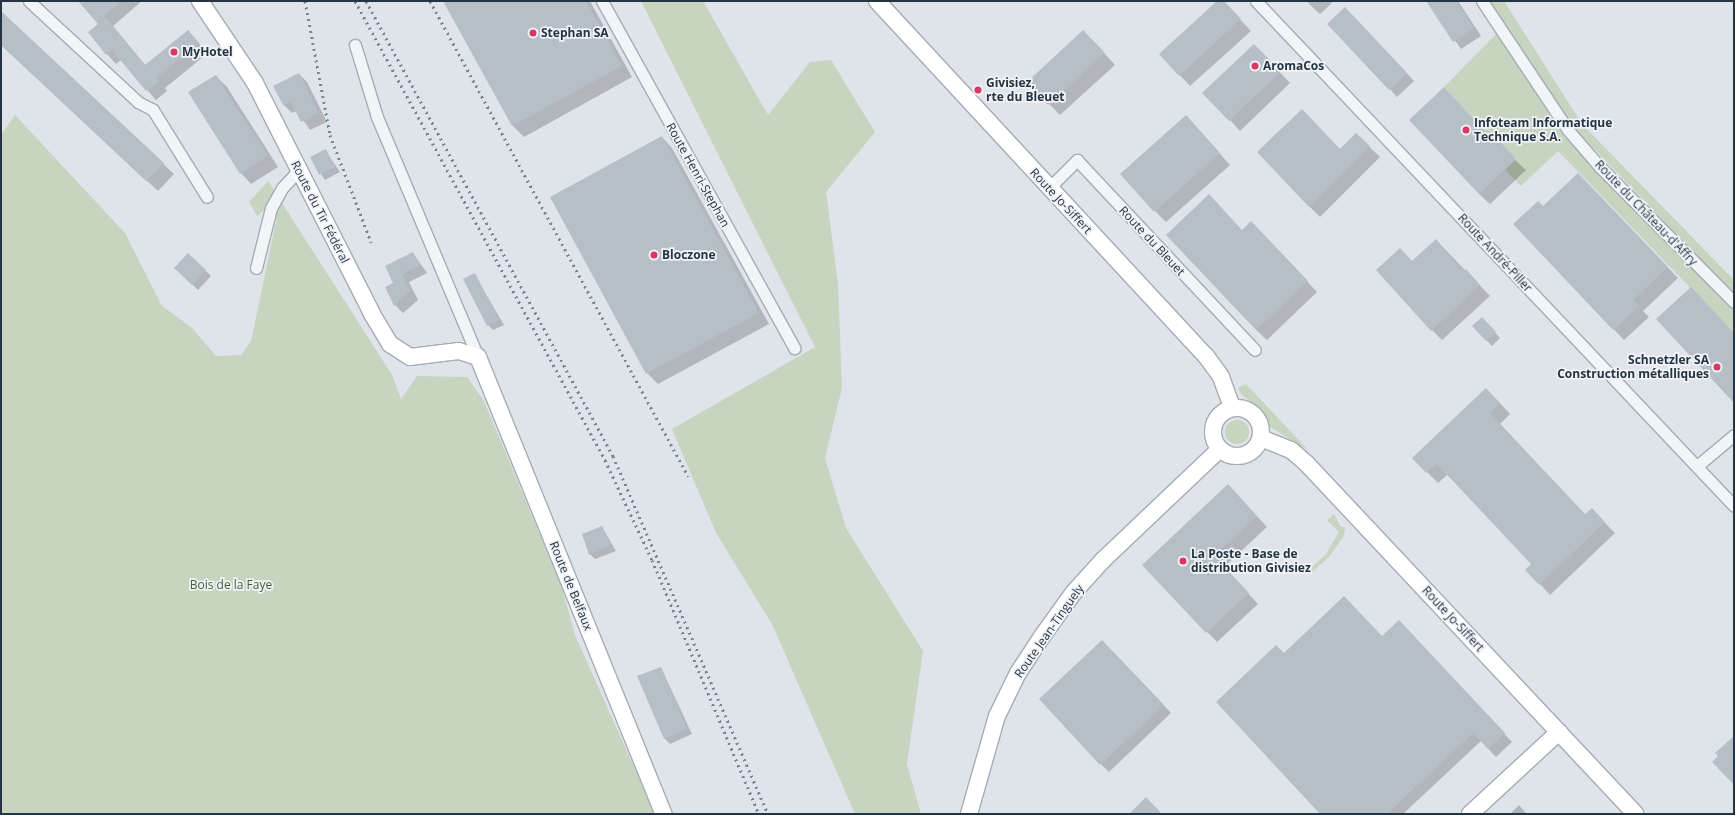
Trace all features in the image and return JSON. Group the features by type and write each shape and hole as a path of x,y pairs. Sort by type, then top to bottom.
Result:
{"street":[{"path":"29,1 138,102 153,110 207,197"},
{"name":"Route du Tir Fédéral","path":"200,1 255,83 390,344 410,357 459,351 478,357"},
{"name":"Route Henri-Stephan","path":"602,1 794,348"},
{"name":"Route Jo-Siffert","path":"877,1 1206,356 1221,377 1232,408"},
{"name":"Route André-Piller","path":"1256,1 1734,506"},
{"name":"Route du Château-d'Affry","path":"1482,1 1568,130 1605,172 1734,302"},
{"path":"355,45 377,117 478,357"},
{"name":"Route du Bleuet","path":"1049,188 1077,160 1255,350"},
{"path":"256,268 271,208 282,188 299,170"},
{"name":"Route de Belfaux","path":"478,357 664,814"},
{"path":"1232,408 1248,410 1254,415 1262,430 1261,438 1255,449 1244,456 1228,455 1220,449 1214,426 1224,412 1232,408"},
{"path":"1697,466 1734,435"},
{"name":"Route Jo-Siffert","path":"1261,438 1291,450 1307,464 1636,814"},
{"name":"Route Jean-Tinguely","path":"969,814 997,716 1018,673 1074,592 1220,449"},
{"path":"1470,814 1559,732"}],"green space":[{"path":"641,1 703,1 768,115 810,62 831,60 875,132 826,192 838,284 842,388 825,458 846,528 923,651 907,764 921,814 855,814 772,624 716,533 672,429 815,347"},
{"path":"1489,1 1504,1 1582,124 1734,280 1734,294 1576,130"},
{"path":"1496,34 1565,135 1595,170 1734,309 1734,333 1558,151 1521,186 1505,170 1516,159 1495,137 1492,139 1444,87"},
{"name":"Bois de la Faye","path":"15,115 125,233 162,306 191,327 216,356 241,355 251,341 277,217 266,209 257,216 249,202 268,181 392,375 401,399 417,376 467,377 484,401 562,588 575,635 655,814 1,814 1,135"},
{"path":"1246,384 1309,451 1269,426 1258,408 1240,393 1238,388"},
{"path":"1237,420 1242,421 1248,427 1248,437 1242,443 1237,444 1232,443 1226,437 1225,432 1226,427 1232,421"},
{"path":"1334,514 1341,527 1345,527 1344,536 1329,557 1312,572 1310,569 1326,554 1339,532 1327,520"}],"building":[{"name":"MyHotel","path":"78,1 122,1 104,16 145,65 188,30 199,43 156,78 159,81 146,91 112,50 106,55 88,32 98,24"},
{"name":"Stephan SA","path":"443,1 586,1 622,66 512,126"},
{"path":"1217,1 1224,1 1241,19 1179,76 1159,54"},
{"path":"1426,1 1456,1 1474,28 1453,42"},
{"path":"1345,7 1407,73 1389,90 1327,24"},
{"path":"1,11 164,163 146,181 1,45"},
{"path":"1083,30 1105,53 1048,105 1027,82"},
{"path":"1254,44 1281,71 1229,121 1202,93"},
{"path":"299,73 319,113 301,122 291,102 283,105 273,86"},
{"path":"216,75 268,156 240,174 188,92"},
{"path":"1444,87 1492,139 1495,136 1516,159 1479,194 1409,120"},
{"path":"1302,109 1340,149 1356,133 1370,146 1309,207 1257,152"},
{"path":"1186,115 1220,153 1154,212 1120,174"},
{"name":"Bloczone","path":"662,136 759,313 646,374 550,197"},
{"path":"326,149 335,167 319,175 310,157"},
{"path":"1578,173 1668,267 1633,300 1639,306 1613,330 1513,224 1538,201 1543,206"},
{"path":"1209,194 1242,230 1251,221 1308,281 1256,330 1166,235"},
{"path":"1436,239 1463,271 1466,269 1480,285 1431,331 1376,270 1400,248 1412,261"},
{"path":"413,252 420,265 402,274 410,291 394,306 385,287 393,283 385,266"},
{"path":"188,253 206,270 192,285 174,268"},
{"path":"475,273 499,320 487,326 463,279"},
{"name":"Schnetzler SA Construction métalliques","path":"1691,287 1734,333 1734,403 1656,319"},
{"path":"1482,317 1496,332 1486,341 1472,326"},
{"path":"1486,388 1500,403 1490,413 1585,514 1592,508 1605,522 1539,585 1525,570 1531,564 1437,464 1426,473 1412,458"},
{"name":"La Poste - Base de distribution Givisiez","path":"1228,484 1257,516 1214,556 1249,593 1206,633 1142,565"},
{"path":"602,526 611,545 589,555 582,534"},
{"path":"1344,596 1382,636 1399,620 1505,733 1488,749 1473,733 1387,814 1320,814 1216,702 1276,645 1284,653"},
{"path":"1102,640 1164,705 1100,765 1039,699"},
{"path":"661,667 687,729 664,739 637,676"},
{"path":"1734,736 1734,785 1712,762 1718,756 1715,753"},
{"path":"1146,797 1162,814 1129,814"}],"railway":[{"path":"305,1 330,135 371,242"},
{"path":"355,1 605,460 652,560 759,814"},
{"path":"366,1 613,456 768,814"},
{"path":"430,1 688,476"}],"place":[{"name":"Stephan SA","path":"533,33"},
{"name":"MyHotel","path":"174,52"},
{"name":"AromaCos","path":"1255,66"},
{"name":"Givisiez, rte du Bleuet","path":"978,90"},
{"name":"Infoteam Informatique Technique S.A.","path":"1466,130"},
{"name":"Bloczone","path":"654,255"},
{"name":"Schnetzler SA Construction métalliques","path":"1717,367"},
{"name":"La Poste - Base de distribution Givisiez","path":"1183,561"}]}
